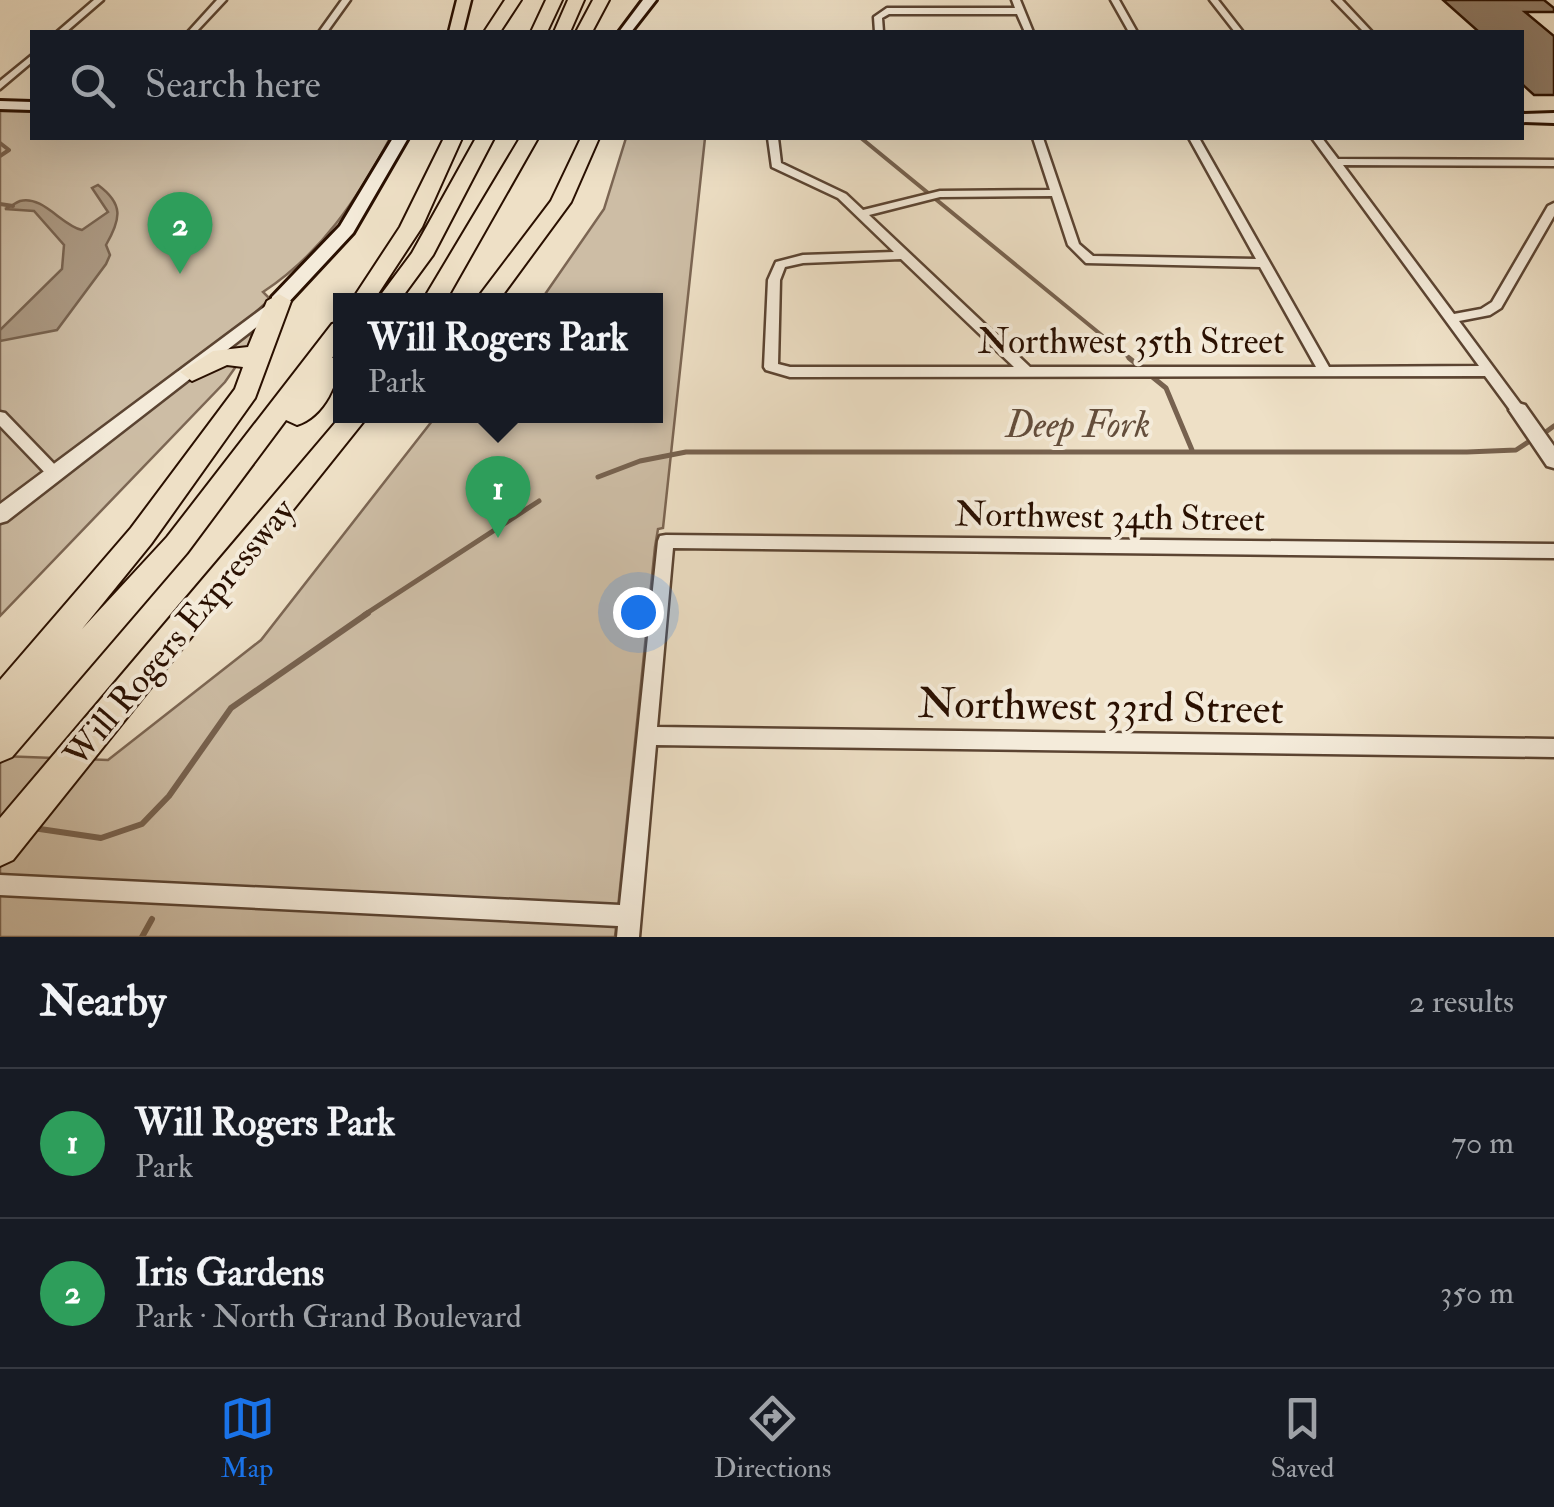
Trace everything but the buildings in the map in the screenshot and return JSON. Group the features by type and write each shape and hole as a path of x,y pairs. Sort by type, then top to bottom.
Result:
{"highway":[{"path":"456,30 464,0"},
{"path":"493,30 513,0"},
{"path":"540,30 554,0"},
{"path":"563,30 576,0"},
{"path":"585,30 601,0"},
{"path":"368,293 411,226 452,140"},
{"path":"393,293 422,255 484,140"},
{"path":"474,231 512,140"},
{"path":"438,293 528,140"},
{"path":"492,293 561,202 589,140"},
{"path":"0,705 141,536 246,392 256,366 260,334 279,302"},
{"name":"Will Rogers Expressway","path":"0,745 177,545 333,339"},
{"path":"192,372 240,354 256,366"},
{"path":"177,545 333,372"},
{"name":"Will Rogers Expressway","path":"0,847 350,423"},
{"path":"308,476 370,423"}],"main road":[{"path":"627,30 650,0"},
{"path":"0,105 30,106"},
{"path":"1524,118 1554,118"},
{"path":"279,302 356,216 399,140"}],"street":[{"path":"64,30 99,0"},
{"path":"194,30 222,0"},
{"path":"324,30 346,0"},
{"path":"1016,0 1028,30"},
{"path":"1115,0 1133,30"},
{"path":"1214,0 1236,30"},
{"path":"1337,0 1366,30"},
{"path":"879,30 878,17 883,13 1020,11"},
{"path":"0,86 30,60"},
{"path":"773,140 776,164 830,188 1026,371"},
{"path":"1039,140 1077,250 1090,260 1264,264"},
{"path":"1195,140 1326,371"},
{"path":"1318,140 1554,461"},
{"path":"1334,162 1554,163"},
{"path":"861,214 940,194 1056,192"},
{"path":"1450,319 1485,312 1498,305 1554,206"},
{"name":"Northwest 35th Street","path":"906,255 803,259 780,265 774,280 770,364 774,369 1489,371"},
{"path":"0,515 279,302"},
{"path":"0,416 55,474"},
{"name":"Northwest 34th Street","path":"647,736 666,541 1554,551"},
{"path":"0,885 629,926 647,736"},
{"name":"Northwest 33rd Street","path":"647,736 1554,748"}],"shaded area":[{"path":"0,111 30,111 30,140 389,140 336,223 303,260 263,292 270,299 256,312 249,348 225,382 0,616"},
{"path":"625,140 705,140 663,528 658,529 655,547 615,937 0,937 0,756 108,760 261,640 431,423 663,423 663,293 546,293 604,209"},
{"path":"98,185 112,199 117,212 106,245 110,255 106,264 57,330 0,341 0,330 62,269 64,245 34,211 5,209 20,201 37,202 82,230 108,212 92,188"}],"waterway":[{"path":"863,140 1132,360"},
{"path":"0,143 9,150 0,156"},
{"path":"0,204 13,206"},
{"path":"1129,358 1166,388 1192,450"},
{"name":"Deep Fork","path":"1543,434 1554,426"},
{"name":"Deep Fork","path":"598,477 640,461 686,452 1467,452 1516,450 1533,439"},
{"name":"Deep Fork","path":"364,615 539,501"},
{"name":"Deep Fork","path":"33,828 101,838 142,824 169,796 231,708 368,613"},
{"path":"142,937 152,919"}],"place":[{"name":"Iris Gardens","path":"180,274"},
{"name":"Will Rogers Park","path":"498,538"}]}
